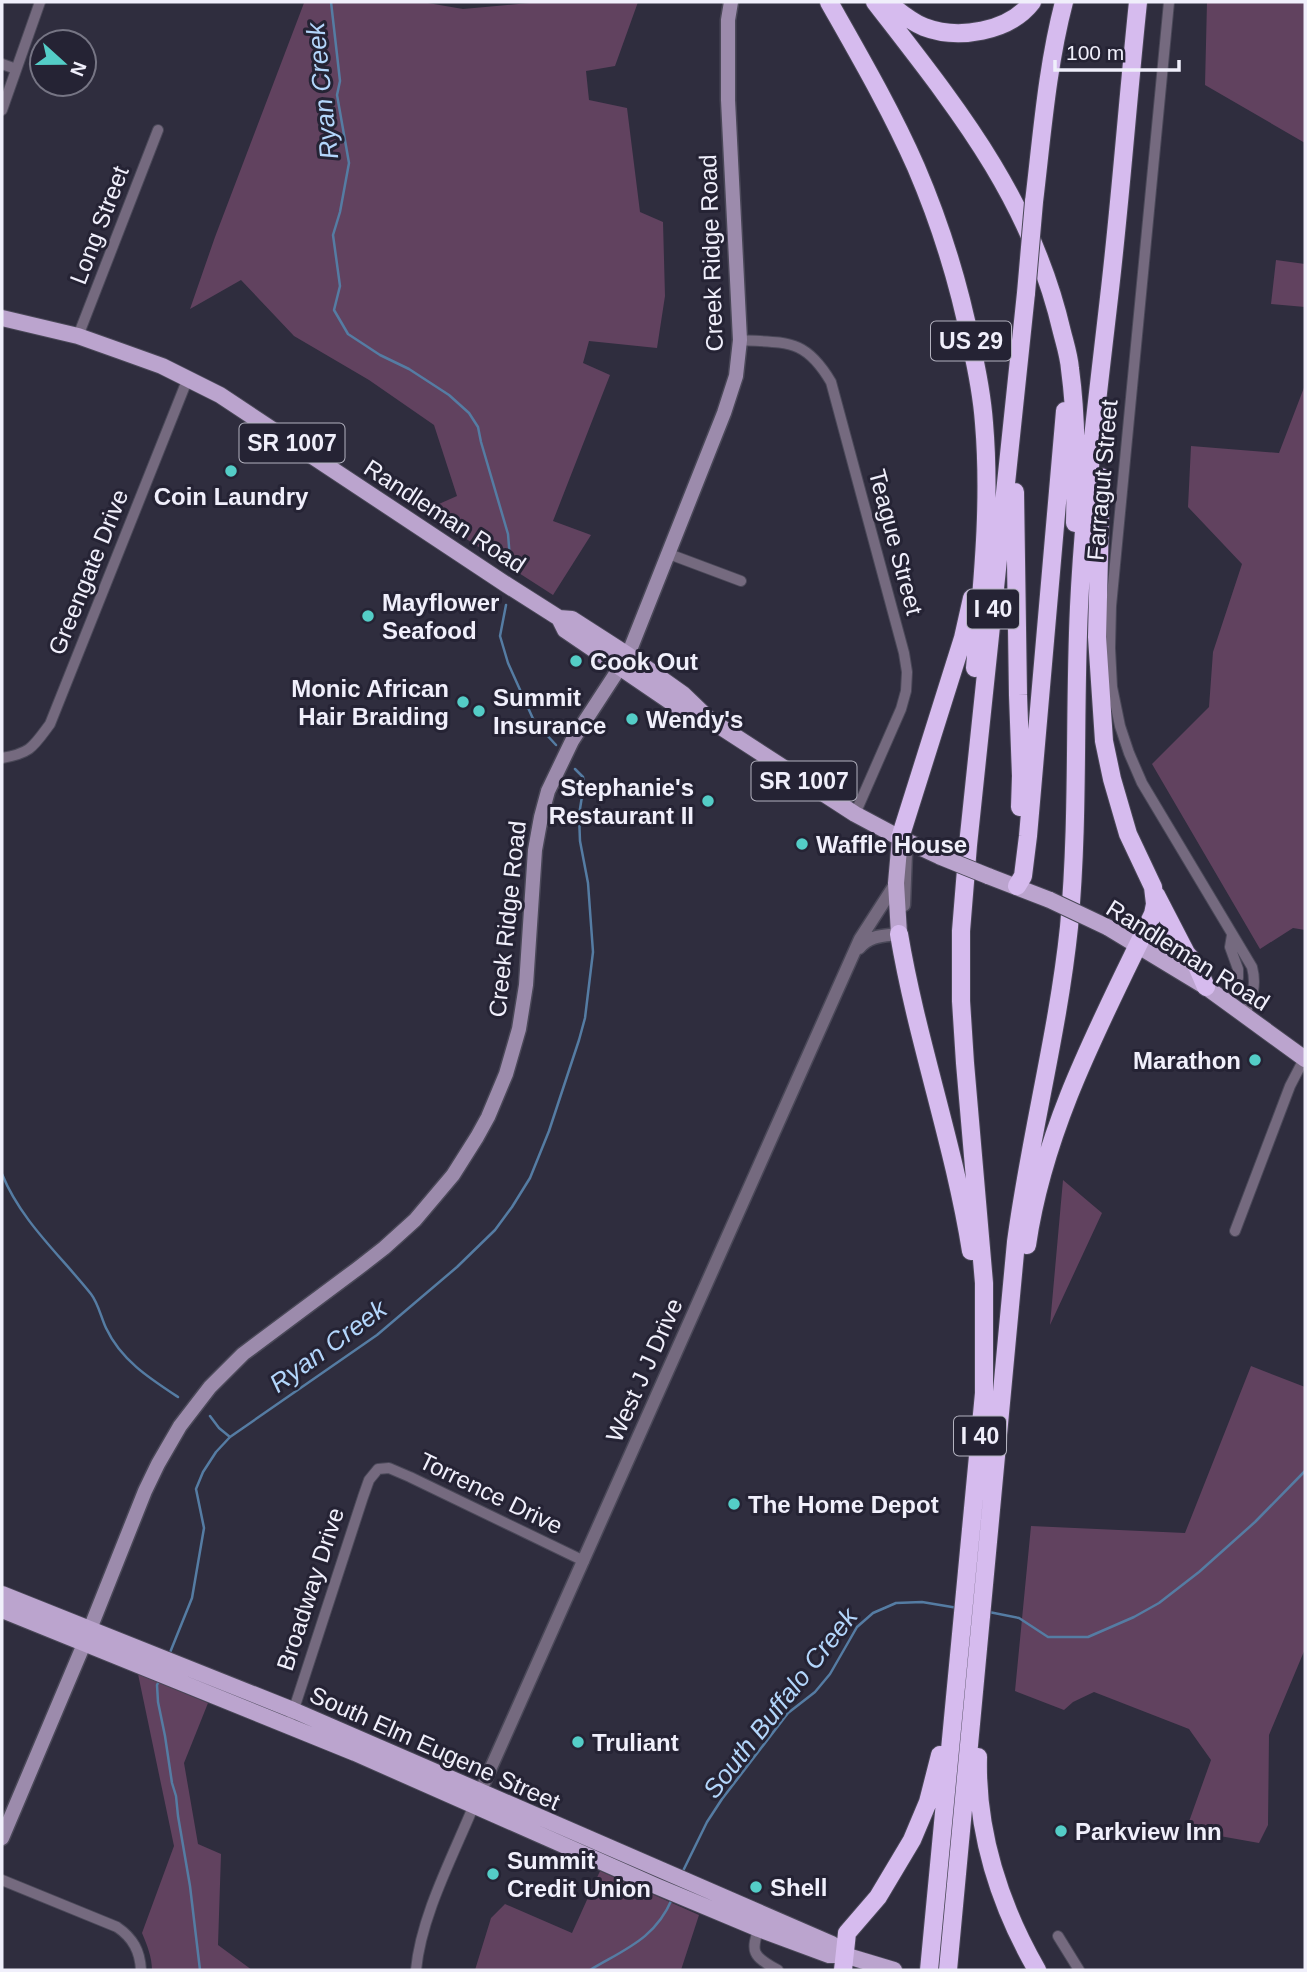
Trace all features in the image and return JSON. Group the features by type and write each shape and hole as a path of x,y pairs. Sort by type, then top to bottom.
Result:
{"highway":[{"name":"US 29","path":"829,2 916,167 952,269 979,380 984,423 986,522 963,814 968,845"},
{"path":"875,2 1001,175 1039,254 1070,367 1075,422 1075,559 1079,607"},
{"path":"887,2 922,26 944,32 965,33 1000,25 1026,10 1032,2"},
{"name":"I 40","path":"929,1970 971,1627 984,1394 984,1283 961,1001 961,931 1014,400 1019,373 1034,202 1048,79 1063,2"},
{"name":"I 40","path":"974,1589 1023,1192 1054,1029 1069,927 1076,820 1079,607 1138,2"},
{"path":"1110,285 1097,638 1104,741 1128,834 1165,915 1186,953 1197,966 1206,987"},
{"path":"1017,886 1023,876 1037,744 1065,412 1065,345"},
{"path":"1017,886 1014,874 1021,776 1015,533 1019,373"},
{"path":"904,840 963,638 986,522"},
{"path":"1008,1320 1021,1288 1038,1192 1060,1116 1155,904 1153,887"},
{"path":"899,934 936,1097 958,1179 973,1265 984,1283"},
{"path":"843,1963 847,1933 878,1897 897,1868 916,1831 934,1785 942,1745 961,1724 978,1747 977,1786 990,1859 1017,1933 1037,1970"},
{"name":"I 40","path":"948,1970 961,1724"}],"main road":[{"name":"Creek Ridge Road","path":"2,1838 151,1478 180,1426 198,1402 243,1354 400,1235 438,1194 478,1137 506,1074 519,1029 526,985 536,850 544,803 572,741 624,661 724,413 736,376 740,340 728,100 728,20 731,2"},
{"name":"Randleman Road","path":"2,318 78,336 162,366 220,395 559,618 572,619 624,661 683,694 710,720 855,814 941,857 1017,886 1107,927 1206,987 1305,1059"},
{"name":"West J J Drive","path":"899,934 896,883 904,840"},
{"name":"South Elm Eugene Street","path":"2,1594 87,1637"},
{"name":"South Elm Eugene Street","path":"2,1610 87,1637 291,1718 761,1922 843,1963 894,1970"}],"street":[{"path":"2,110 40,2"},
{"name":"Farragut Street","path":"1170,2 1111,606 1112,687 1120,726 1142,783 1252,967 1254,993 1244,1016"},
{"path":"2,64 16,69"},
{"name":"Long Street","path":"78,336 158,130"},
{"name":"Teague Street","path":"740,340 793,345 810,353 831,382 899,634 907,672 906,691 855,814"},
{"name":"Greengate Drive","path":"2,758 20,755 28,750 50,724 188,379"},
{"path":"668,554 741,581"},
{"path":"855,954 869,939 899,934 904,910 904,840"},
{"name":"West J J Drive","path":"478,1798 864,932 896,883"},
{"name":"Farragut Street","path":"1224,1001 1237,978 1238,969 1230,947 1231,934"},
{"path":"1235,1231 1290,1086 1305,1059"},
{"name":"Torrence Drive","path":"377,1469 389,1468 410,1476 584,1561"},
{"name":"Broadway Drive","path":"291,1718 363,1497 369,1480 377,1469"},
{"path":"416,1970 428,1916 478,1798"},
{"path":"2,1880 117,1927 131,1939 140,1956 141,1970"},
{"path":"761,1922 754,1946 756,1956 778,1970"},
{"path":"1058,1936 1079,1970"}],"shaded area":[{"path":"300,2 422,2 463,9 540,2 638,2 615,66 586,71 589,100 627,108 640,212 663,222 665,296 657,348 589,341 583,363 610,375 553,521 591,535 553,595 423,511 457,496 434,425 369,380 294,336 241,280 190,309 304,3"},
{"path":"1207,2 1305,2 1305,143 1205,85"},
{"path":"1276,260 1305,264 1305,307 1271,304"},
{"path":"1305,385 1305,930 1293,928 1260,949 1152,764 1209,707 1213,652 1242,564 1188,507 1191,446 1279,453"},
{"path":"1063,1180 1102,1213 1050,1325"},
{"path":"1251,1366 1305,1387 1305,1649 1269,1735 1268,1825 1259,1843 1186,1830 1211,1760 1189,1729 1094,1692 1073,1702 1064,1710 1015,1691 1031,1526 1185,1533"},
{"path":"138,1674 208,1703 184,1763 198,1844 221,1854 218,1945 252,1970 152,1970 142,1933 174,1846"},
{"path":"600,1871 699,1915 681,1970 475,1970 491,1918 505,1904 572,1933"}],"waterway":[{"name":"Ryan Creek","path":"331,2 340,81 337,95 349,163 333,235 340,286 334,310 348,334 449,395 469,413 478,427 508,534 510,559"},
{"name":"Ryan Creek","path":"506,605 500,636 508,663 534,721 556,745"},
{"name":"Ryan Creek","path":"169,1655 192,1598 204,1528 196,1489 216,1452 230,1437 377,1335 457,1267 495,1230 530,1178 549,1131 579,1040 585,1018 593,952 588,883 580,841 579,815 584,784 583,777 575,769"},
{"path":"2,1174 30,1222 93,1298 119,1350 146,1375 178,1397"},
{"path":"210,1416 230,1437"},
{"name":"South Buffalo Creek","path":"989,1612 1019,1618 1048,1637 1088,1637 1134,1617 1159,1603 1199,1572 1255,1522 1305,1471"},
{"name":"South Buffalo Creek","path":"682,1873 707,1822 722,1799 788,1713 815,1692 830,1674 857,1627 873,1613 896,1603 922,1602 958,1608"},
{"name":"Ryan Creek","path":"159,1681 158,1702 176,1796 200,1970"},
{"name":"South Buffalo Creek","path":"590,1970 648,1934 665,1913 672,1899"}],"place":[{"name":"Coin Laundry","path":"231,471"},
{"name":"Mayflower Seafood","path":"368,616"},
{"name":"Cook Out","path":"576,661"},
{"name":"Monic African Hair Braiding","path":"463,702"},
{"name":"Summit Insurance","path":"479,711"},
{"name":"Wendy's","path":"632,719"},
{"name":"Stephanie's Restaurant II","path":"708,801"},
{"name":"Waffle House","path":"802,844"},
{"name":"Marathon","path":"1255,1060"},
{"name":"The Home Depot","path":"734,1504"},
{"name":"Truliant","path":"578,1742"},
{"name":"Parkview Inn","path":"1061,1831"},
{"name":"Summit Credit Union","path":"493,1874"},
{"name":"Shell","path":"756,1887"}]}
